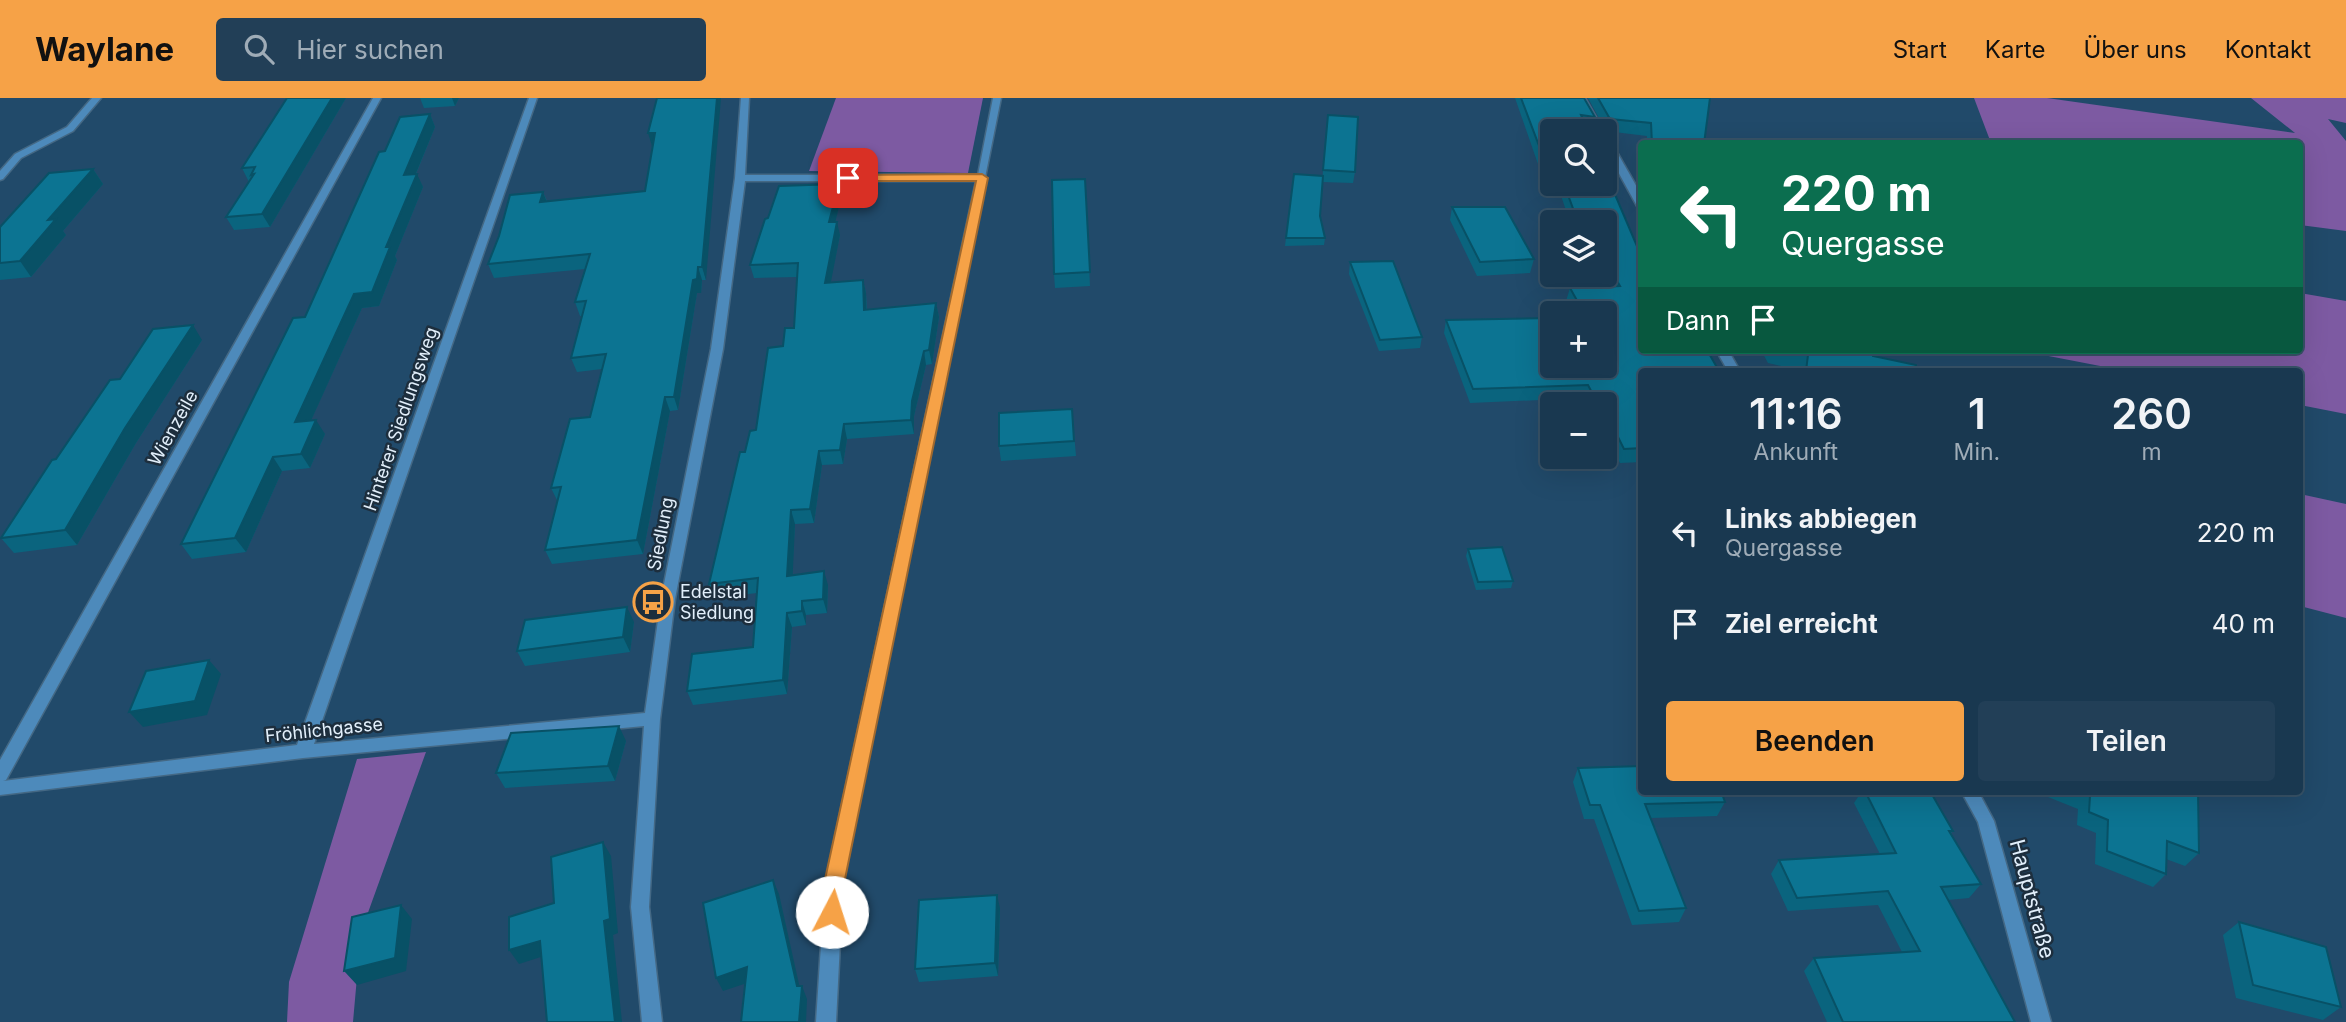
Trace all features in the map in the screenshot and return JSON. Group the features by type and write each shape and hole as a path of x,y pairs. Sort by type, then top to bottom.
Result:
{"street":[{"path":"0,177 18,156 70,129 97,98"},
{"name":"Wienzeile","path":"0,775 377,98"},
{"name":"Hinterer Siedlungsweg","path":"303,751 533,98"},
{"name":"Siedlung","path":"652,1022 640,907 652,719 668,599 717,349 740,178 745,98"},
{"path":"826,1022 834,884 997,98"},
{"path":"1581,98 1593,119"},
{"path":"1617,161 1638,198"},
{"path":"740,178 982,178"},
{"name":"Fröhlichgasse","path":"0,788 303,751 652,719"},
{"name":"Hauptstraße","path":"1971,795 1986,821 2041,1022"}],"shaded area":[{"path":"836,98 983,98 968,173 809,171"},
{"path":"1974,98 2047,98 2295,133 2251,98 2346,98 2346,123 2328,119 2346,141 2346,231 2303,225 2303,140 1990,140"},
{"path":"2303,294 2346,301 2346,414 2303,406 2303,368 2110,368 2038,354 2303,354"},
{"path":"2303,495 2346,504 2346,618 2303,607"},
{"path":"426,752 361,932 353,1022 287,1022 289,982 357,759"}],"building":[{"path":"287,98 332,98 262,214 226,217 254,174 251,175 255,167 242,168"},
{"path":"657,98 717,98 702,267 698,267 697,279 693,280 674,397 665,397 637,540 545,550 561,487 551,488 570,419 590,417 606,354 571,358 586,301 575,302 590,254 488,264 510,195 543,192 540,202 645,191 655,133 648,133"},
{"path":"1521,98 1584,98 1595,117 1581,115 1583,119 1540,119 1540,148"},
{"path":"1598,98 1710,98 1705,140 1652,140 1651,123 1610,119"},
{"path":"430,114 404,175 417,174 386,247 390,247 372,292 354,294 295,422 316,420 301,454 273,457 235,538 181,544 293,318 305,317 379,152 385,151 400,117"},
{"path":"1328,115 1358,117 1355,172 1323,170"},
{"path":"93,169 48,220 56,219 20,261 0,263 0,227 49,173"},
{"path":"1294,174 1323,176 1320,216 1325,238 1286,238"},
{"path":"1085,179 1090,272 1054,274 1052,180"},
{"path":"839,184 829,222 837,222 825,283 863,280 864,310 936,303 929,350 924,351 912,401 911,420 844,424 840,450 819,451 810,509 791,510 787,576 824,571 823,599 802,601 802,611 787,613 783,680 687,691 692,654 753,647 758,578 709,584 740,452 745,452 750,431 756,430 768,348 783,346 785,328 794,328 798,263 750,265 779,186"},
{"path":"1568,196 1616,196 1638,249 1638,354 1709,354 1717,368 1638,368 1638,448 1624,449 1617,435 1617,392 1592,392 1588,385 1473,389 1446,320 1540,318 1540,378 1617,378 1617,301 1577,301 1570,288 1620,286 1617,281 1617,210 1574,210"},
{"path":"1452,207 1505,207 1534,259 1480,262"},
{"path":"1393,261 1422,337 1380,340 1350,262"},
{"path":"193,325 125,428 65,530 1,538 52,460 56,459 110,380 120,379 153,329"},
{"path":"1803,354 1873,354 1916,365 1916,368 1806,368 1808,355"},
{"path":"1072,409 1074,441 999,446 999,413"},
{"path":"1502,547 1513,581 1478,582 1468,549"},
{"path":"627,607 623,637 517,651 525,620"},
{"path":"209,660 195,701 129,712 146,671"},
{"path":"619,726 608,766 496,773 511,733"},
{"path":"1638,766 1638,795 1722,795 1725,802 1645,804 1686,908 1639,911 1600,805 1590,805 1578,768"},
{"path":"1867,795 1932,795 1953,831 1949,831 1981,884 1941,887 2015,1022 1843,1022 1814,958 1920,951 1888,891 1797,898 1779,860 1896,853"},
{"path":"2088,795 2198,795 2199,853 2167,841 2166,874 2107,851 2108,820 2089,812 2090,796"},
{"path":"603,842 610,919 604,921 615,1022 547,1022 540,941 509,950 509,917 554,903 551,857"},
{"path":"773,880 797,986 802,986 799,1022 741,1022 747,967 716,978 703,903"},
{"path":"997,895 995,963 915,969 919,900"},
{"path":"401,905 395,958 344,971 352,917"},
{"path":"2239,922 2326,947 2341,1007 2253,985"}],"place":[{"name":"Edelstal Siedlung","path":"653,602"}],"route":[{"path":"832,912 834,884 982,178 848,178"}]}
